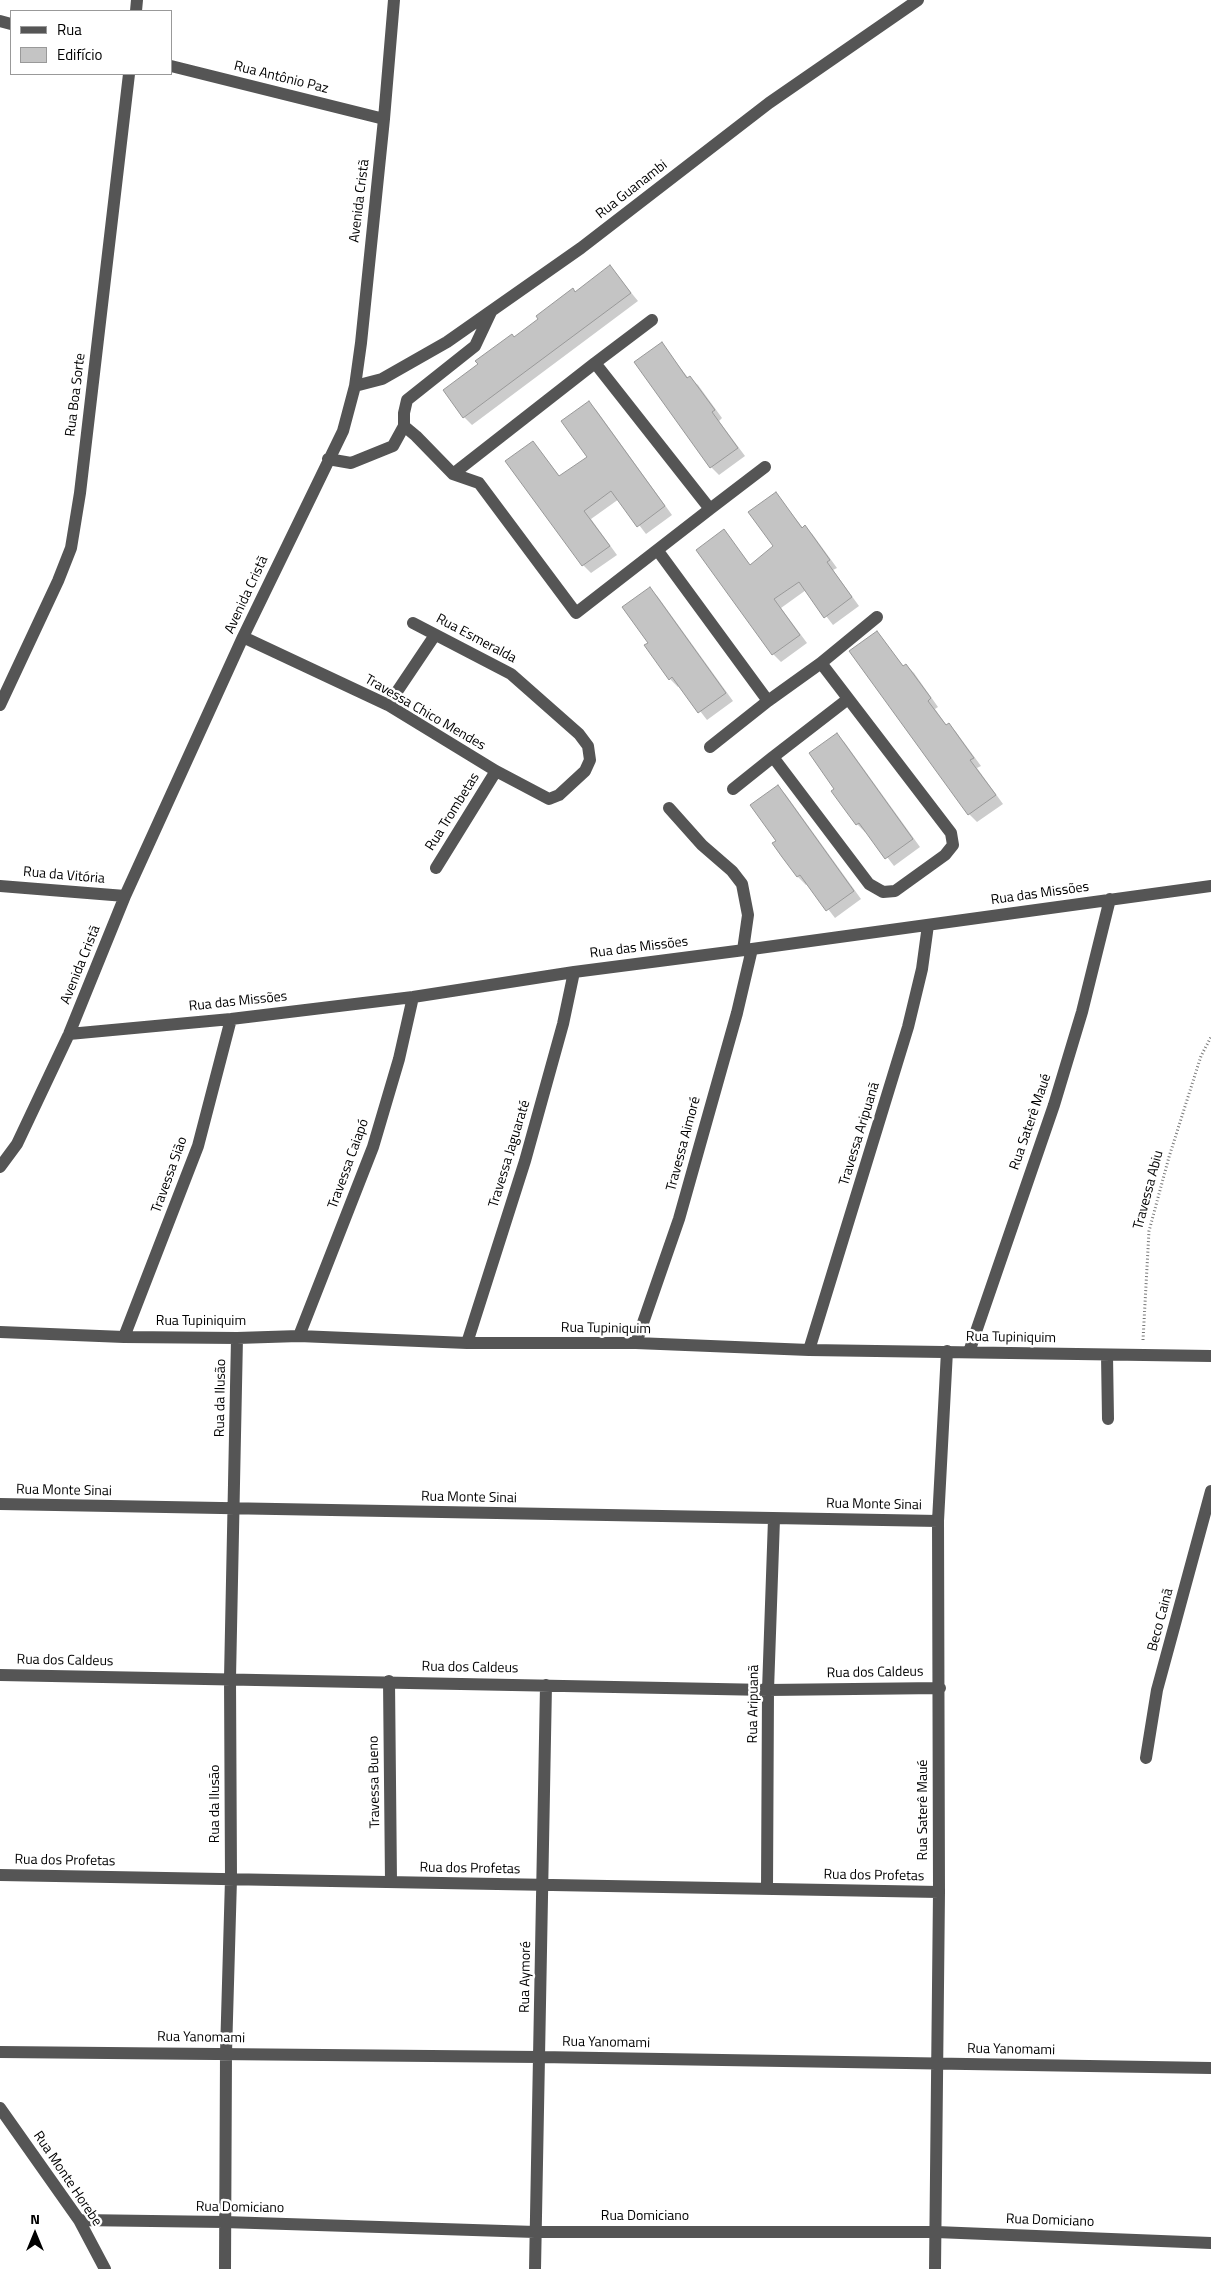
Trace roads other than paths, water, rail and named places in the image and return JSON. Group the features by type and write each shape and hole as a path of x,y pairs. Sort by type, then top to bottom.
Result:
{"street":[{"name":"Avenida Cristã","path":"0,1167 17,1144 69,1034 125,896 244,637 343,431 355,386 384,119 394,0"},
{"name":"Rua Guanambi","path":"355,386 382,378 448,342 581,248 769,103 918,0"},
{"name":"Rua Antônio Paz","path":"172,66 384,119"},
{"name":"Rua Boa Sorte","path":"0,705 58,582 71,548 80,493 129,75"},
{"path":"328,459 351,463 393,446 404,426 407,400 475,346 492,310"},
{"path":"453,474 652,320"},
{"path":"596,363 710,509"},
{"path":"404,426 453,474 479,483 576,612 658,551 765,467"},
{"path":"658,551 768,702"},
{"path":"710,747 821,663 877,617"},
{"name":"Rua Esmeralda","path":"413,623 511,674 579,734 588,746 590,760 585,771 559,795 549,799 536,793"},
{"path":"388,705 435,635"},
{"name":"Travessa Chico Mendes","path":"244,637 388,705 496,771 536,793"},
{"path":"773,758 870,884 882,892 895,891 945,855 953,845 951,833 821,663"},
{"path":"733,790 848,699"},
{"name":"Rua Trombetas","path":"436,868 496,771"},
{"name":"Travessa Aimoré","path":"636,1344 679,1219 737,1013 747,950 748,916 742,884 732,870 702,844 669,808"},
{"name":"Rua da Vitória","path":"0,886 125,896"},
{"name":"Rua das Missões","path":"69,1034 231,1019 413,997 574,972 1211,886"},
{"name":"Rua Saterê Maué","path":"969,1352 1054,1105 1082,1012 1110,899"},
{"name":"Travessa Aripuanã","path":"809,1350 908,1027 922,969 928,925"},
{"name":"Travessa Jaguaraté","path":"467,1342 525,1161 563,1024 574,972"},
{"name":"Travessa Caiapó","path":"299,1336 373,1147 399,1059 413,997"},
{"name":"Travessa Sião","path":"124,1337 198,1146 231,1019"},
{"name":"Rua Tupiniquim","path":"0,1332 124,1337 237,1338 299,1336 809,1350 1211,1356"},
{"name":"Rua da Ilusão","path":"225,2269 226,2053 231,1880 230,1678 235,1509 237,1338"},
{"name":"Rua Saterê Maué","path":"935,2269 940,1688 938,1521 946,1351"},
{"path":"1107,1355 1108,1420"},
{"name":"Beco Cainã","path":"1146,1758 1157,1690 1211,1491"},
{"name":"Rua Monte Sinai","path":"0,1504 938,1521"},
{"name":"Rua Aripuanã","path":"767,1889 768,1690 774,1519"},
{"name":"Rua dos Caldeus","path":"0,1675 389,1681 768,1690 940,1688"},
{"name":"Travessa Bueno","path":"389,1681 391,1882"},
{"name":"Rua Aymoré","path":"535,2269 546,1685"},
{"name":"Rua dos Profetas","path":"0,1875 938,1892"},
{"name":"Rua Yanomami","path":"0,2052 539,2057 1211,2068"},
{"name":"Rua Monte Horebe","path":"0,2108 79,2220 105,2269"},
{"name":"Rua Domiciano","path":"79,2220 224,2222 535,2232 936,2232 1211,2243"}]}
